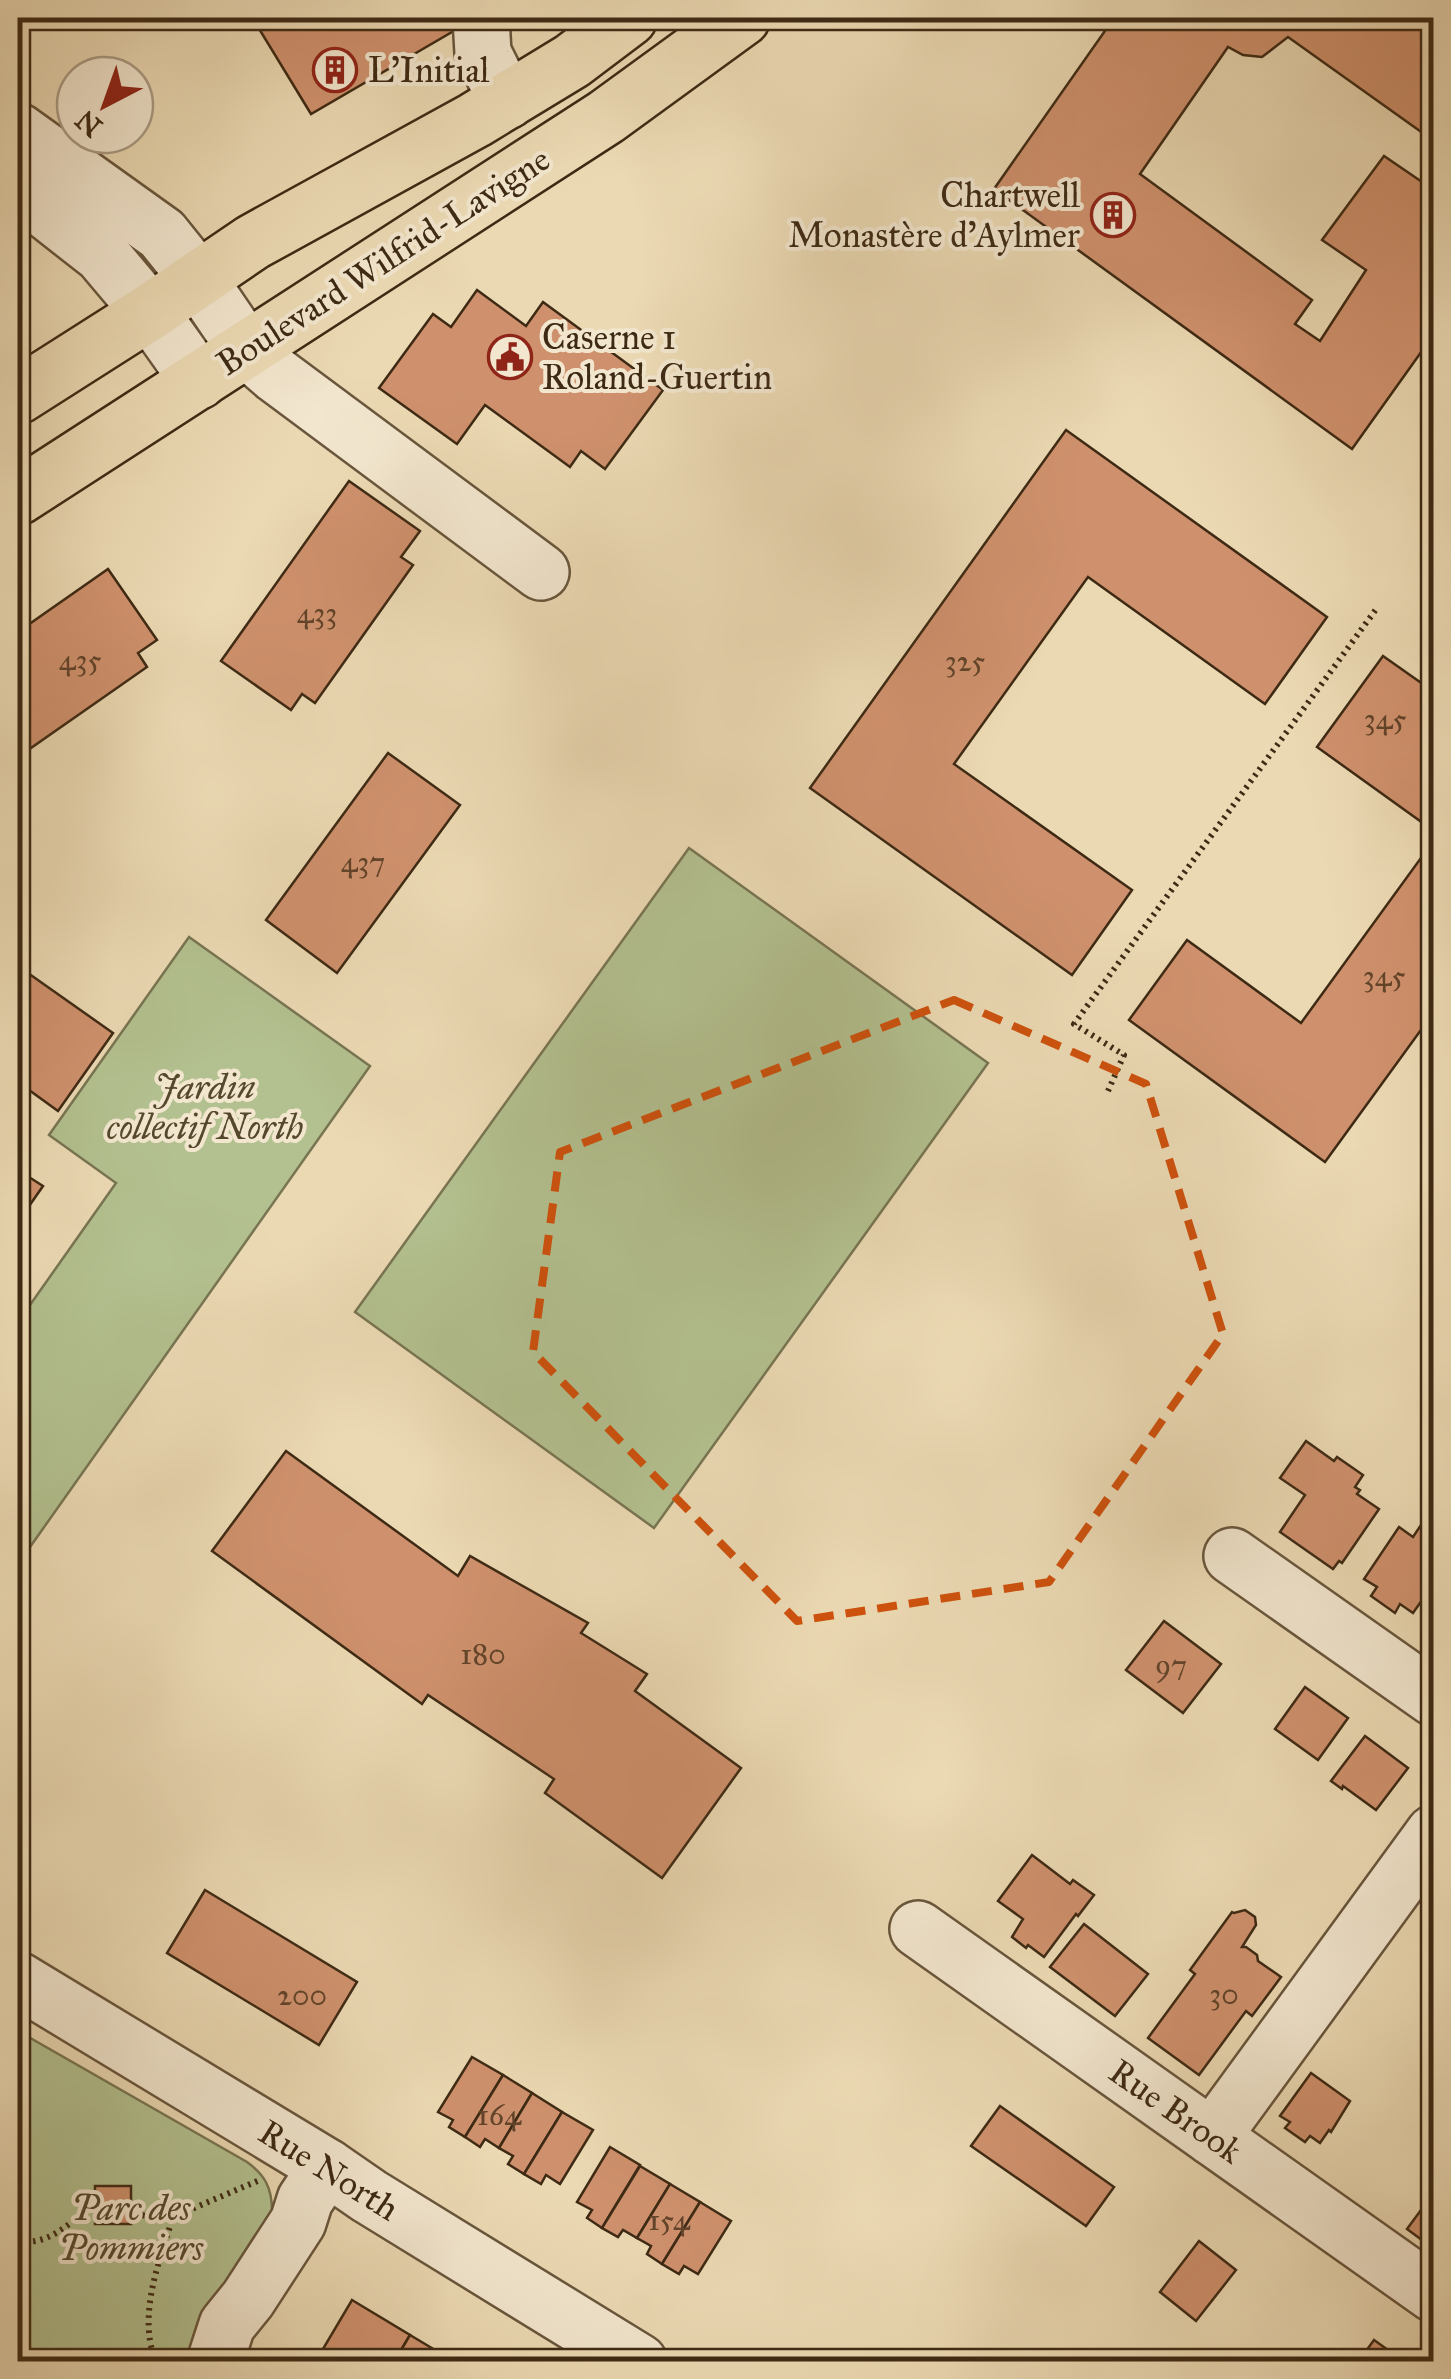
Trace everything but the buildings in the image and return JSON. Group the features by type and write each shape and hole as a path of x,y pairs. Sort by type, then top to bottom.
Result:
{"main road":[{"name":"Boulevard Wilfrid-Lavigne","path":"18,396 253,242 507,101 572,61 629,18"},
{"name":"Boulevard Wilfrid-Lavigne","path":"18,497 606,117 742,18"}],"street":[{"path":"480,18 484,53 507,101"},
{"path":"18,131 162,234 246,349 276,376 541,572"},
{"path":"18,189 102,255 150,312 199,381"},
{"path":"1232,1556 1434,1698"},
{"path":"1212,2137 1434,1833"},
{"name":"Rue Brook","path":"918,1929 1434,2294"},
{"name":"Rue North","path":"18,1980 639,2362"},
{"path":"215,2362 228,2325 298,2222 304,2200 327,2168"}],"path":[{"path":"1108,1091 1124,1055 1074,1024 1377,608"},
{"path":"18,2241 56,2234 89,2208 173,2218 269,2175"},
{"path":"156,2362 149,2344 150,2298 173,2218"}],"highlighted area":[{"path":"954,1000 1146,1084 1223,1334 1049,1582 797,1621 533,1352 560,1152"}],"green space":[{"path":"689,848 988,1063 654,1528 355,1312"},
{"name":"Jardin collectif North","path":"189,937 370,1066 18,1564 18,1322 116,1183 49,1135"},
{"name":"Parc des Pommiers","path":"18,2031 247,2162 266,2183 272,2211 193,2361 44,2361 18,2346"}],"place":[{"name":"L'Initial","path":"335,70"},
{"name":"Chartwell Monastère d'Aylmer","path":"1113,215"},
{"name":"Caserne 1 Roland-Guertin","path":"510,357"}]}
